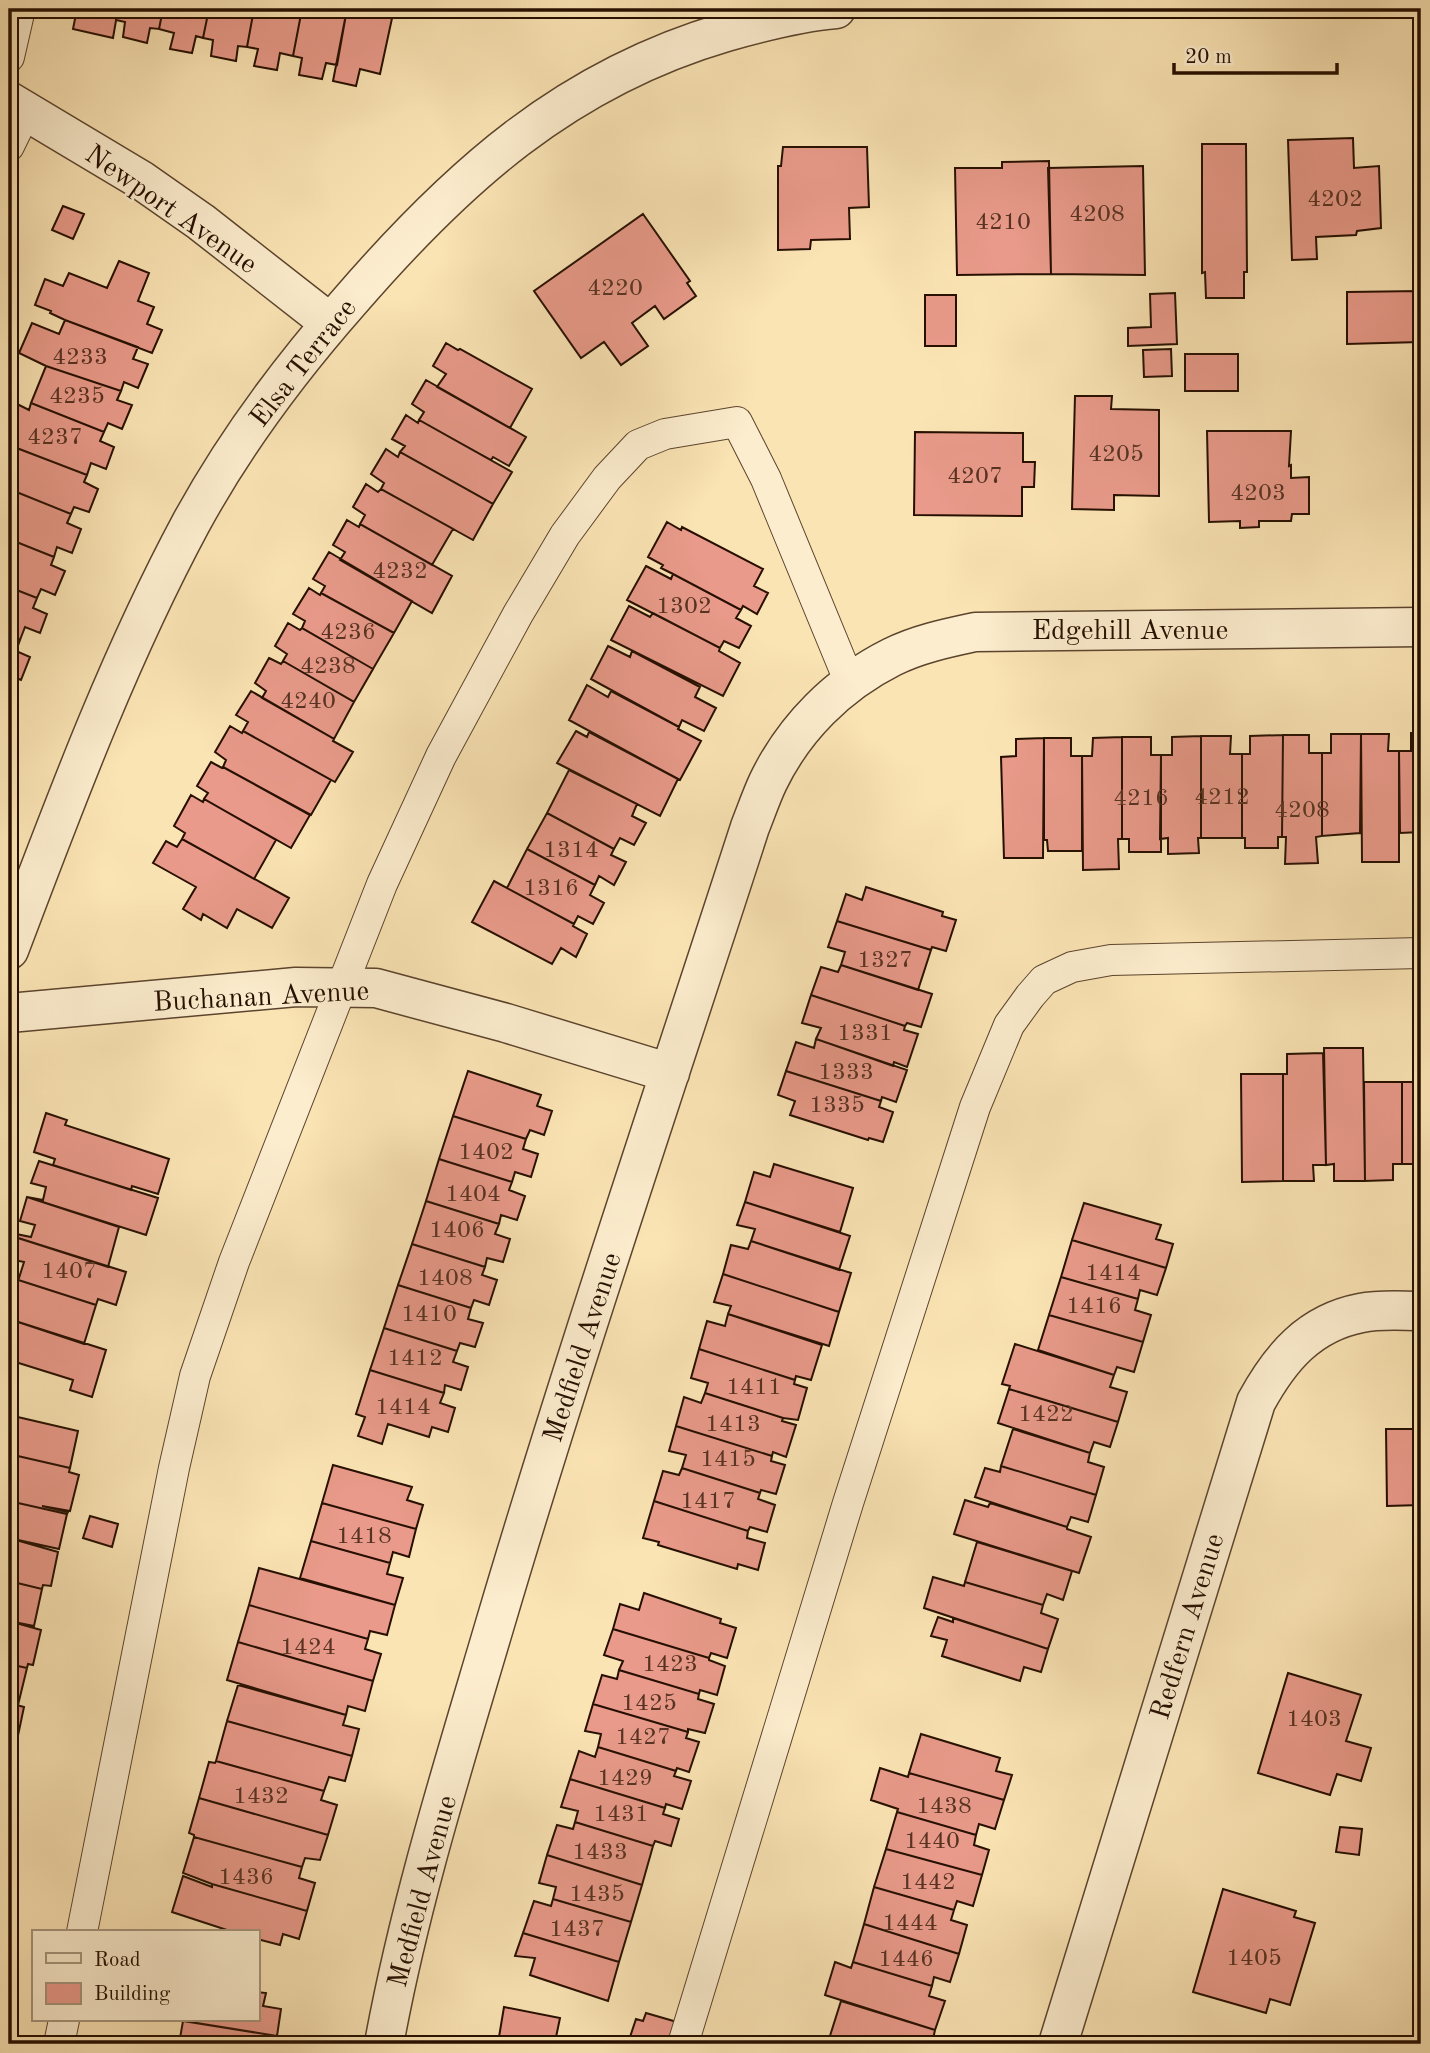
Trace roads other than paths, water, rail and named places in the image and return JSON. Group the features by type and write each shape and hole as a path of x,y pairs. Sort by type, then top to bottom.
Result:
{"street":[{"name":"Elsa Terrace","path":"9,950 98,720 142,620 192,520 236,449 285,380 389,255 458,187 528,128 606,79 678,46 752,24 836,9"},
{"name":"Newport Avenue","path":"17,106 141,180 191,215 330,323"},
{"name":"Edgehill Avenue","path":"850,683 892,657 937,640 975,632 1421,627"},
{"name":"Medfield Avenue","path":"384,2044 419,1893 459,1744 539,1476 750,827 768,782 792,741 818,709 850,683"},
{"name":"Buchanan Avenue","path":"9,1013 296,987 376,988 403,993 670,1073"},
{"name":"Redfern Avenue","path":"1058,2044 1256,1402 1273,1371 1296,1345 1325,1326 1361,1313 1421,1311"}],"lane":[{"path":"9,57 20,9"},
{"path":"9,146 17,106"},
{"path":"82,1930 174,1468 195,1376 234,1262 382,884 436,768 512,625 565,535 607,478 638,445 665,434 737,422 766,479 850,683"},
{"path":"683,2044 852,1490 975,1107 1009,1025 1044,980 1072,967 1111,960 1421,953"},
{"path":"60,2044 64,2022"}]}
